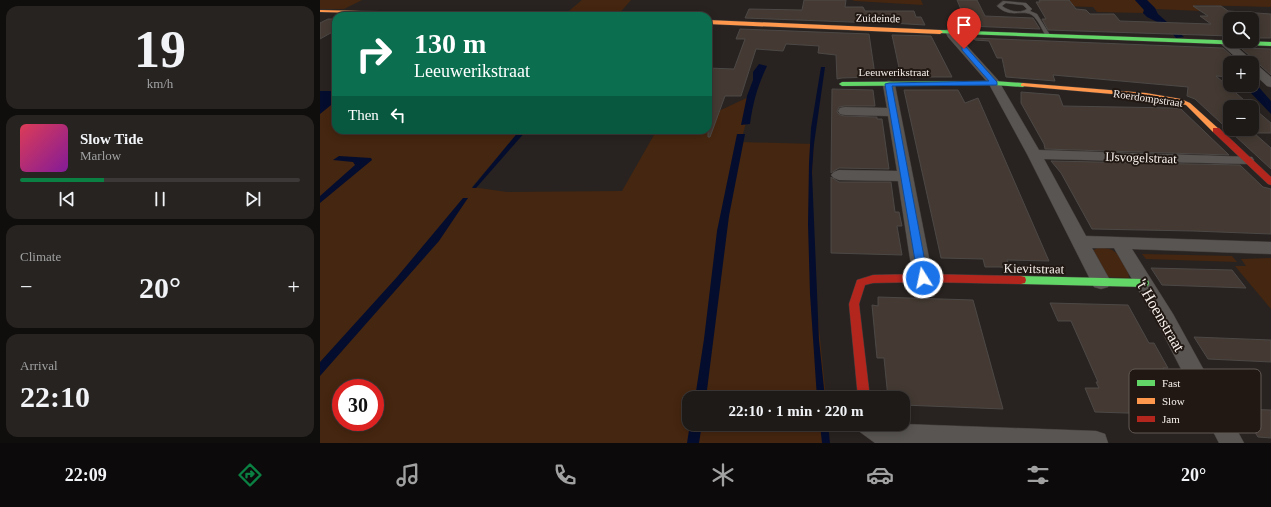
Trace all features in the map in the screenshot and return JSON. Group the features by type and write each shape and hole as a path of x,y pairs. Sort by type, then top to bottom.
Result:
{"street":[{"path":"320,11 352,12"},
{"name":"Zuideinde","path":"712,22 834,29 950,31 1223,42"},
{"path":"950,31 953,37 994,83 1034,154 1101,282"},
{"name":"Zuideinde","path":"1259,43 1271,44"},
{"path":"1232,48 1241,56"},
{"path":"1259,72 1271,83"},
{"name":"Leeuwerikstraat","path":"842,84 994,83"},
{"name":"Roerdompstraat","path":"994,83 1146,96 1181,101 1188,104 1271,182"},
{"path":"889,84 923,278"},
{"path":"845,111 894,112"},
{"name":"IJsvogelstraat","path":"1034,154 1248,160"},
{"path":"839,175 904,176"},
{"path":"1080,242 1119,242 1271,248"},
{"name":"'t Hoenstraat","path":"1119,242 1166,320 1192,369"},
{"name":"Kievitstraat","path":"863,391 854,304 861,283 873,279 923,278 1144,283"},
{"path":"880,431 884,434 1096,443"},
{"name":"'t Hoenstraat","path":"1227,433 1232,443"}],"lane":[{"path":"1028,12 1030,8 1019,3 1005,2 999,6 1004,10 1013,12 1028,12 1035,15 1048,35"}],"shaded area":[{"path":"320,0 362,0 344,9 320,9"},
{"path":"582,0 631,0 620,12 568,12"},
{"path":"852,0 921,0 923,5 855,1"},
{"path":"1057,0 1135,0 1144,10 1143,13 1097,12 1093,7 1062,6"},
{"path":"1147,0 1271,0 1271,7 1195,5 1201,11 1156,9"},
{"path":"332,92 332,134 517,134 472,187 507,192 622,191 654,135 712,134 712,114 753,95 741,142 814,144 809,228 825,391 682,391 682,431 829,431 830,443 320,443 320,93"},
{"path":"1099,247 1107,248 1118,254 1123,260 1129,278 1108,277 1094,252 1094,250"},
{"path":"1142,254 1232,256 1237,262 1146,259"},
{"path":"1271,258 1271,309 1235,266 1246,266 1241,259"}],"water":[{"path":"1135,0 1147,0 1155,8 1158,14 1184,37 1176,38 1167,27 1147,17 1143,13 1144,10"},
{"path":"759,64 767,66 756,94 750,124 741,125 747,96 753,80 753,72"},
{"path":"821,67 825,67 814,144 812,173 819,340 824,391 817,391 810,294 808,224 811,128"},
{"path":"1259,87 1271,101 1271,114 1259,100 1250,92 1259,92"},
{"path":"320,91 332,91 332,104 320,114"},
{"path":"517,134 523,134 476,188 472,188"},
{"path":"737,134 745,134 729,216 707,391 696,391 704,339 717,231"},
{"path":"339,156 371,158 372,160 320,203 320,196 355,165 353,162 333,160"},
{"path":"463,198 468,198 439,241 320,376 320,362 397,277"},
{"path":"689,431 701,431 699,443 687,443"},
{"path":"821,431 829,431 830,443 822,443"}],"building":[{"path":"804,0 846,0 845,7 863,7 865,11 914,11 916,17 921,17 925,25 890,23 889,20 876,23 745,18 749,9 802,10"},
{"path":"957,0 977,0 985,16 1033,18 1040,29 968,26"},
{"path":"1039,0 1069,0 1076,9 1086,10 1090,14 1114,14 1120,21 1211,24 1200,16 1208,16 1193,6 1221,6 1228,11 1242,12 1223,12 1223,36 1048,30 1042,19 1046,19 1036,2 1040,2"},
{"path":"1259,13 1271,14 1271,38 1259,38"},
{"path":"328,19 332,19 332,32 320,39 320,23"},
{"path":"740,29 869,34 875,75 871,75 872,77 837,79 836,55 818,53 819,46 786,44 783,51 756,49 741,96 725,96 712,132 712,68 734,69 745,39 736,39"},
{"path":"892,35 931,36 952,77 901,77"},
{"path":"973,38 1223,48 1232,56 1223,56 1223,76 1216,76 1223,82 1223,92 1235,92 1244,100 1223,100 1223,125 1195,99 1187,96 1188,87 1053,75 1055,81 1006,77 1002,58 997,58 989,41 975,40"},
{"path":"1241,48 1271,49 1271,75 1259,64 1259,56 1250,56"},
{"path":"832,89 873,90 875,106 845,106 839,107 837,112 840,115 845,116 877,117 877,119 882,119 889,169 839,168 831,173"},
{"path":"904,90 958,90 965,103 978,98 1049,261 1007,260 1010,268 985,267 983,259 941,258"},
{"path":"1021,92 1059,95 1063,106 1181,109 1229,155 1045,149 1044,144 1021,103"},
{"path":"1259,113 1271,123 1271,133 1259,133"},
{"path":"1235,136 1257,136 1271,148 1271,169"},
{"path":"1051,161 1240,165 1263,187 1271,189 1271,234 1092,229 1061,173"},
{"path":"831,177 839,182 891,182 895,212 899,212 902,226 897,226 902,255 831,253"},
{"path":"1151,268 1232,270 1246,288 1162,285"},
{"path":"878,297 973,300 1003,409 910,405 910,391 887,391 884,358 877,358 872,305 878,306"},
{"path":"1050,303 1128,305 1149,343 1154,343 1168,368 1129,369 1129,413 1095,412 1085,388 1099,388 1096,382 1098,382 1071,321 1058,321"},
{"path":"1194,337 1271,340 1271,362 1208,359"},
{"path":"1261,410 1271,410 1271,438 1258,437 1255,433 1261,433"}],"traffic: fast":[{"path":"940,32 1271,44"},
{"path":"842,84 994,83 1023,85"},
{"path":"1021,280 1144,283"}],"traffic: slow":[{"path":"320,11 352,12"},
{"path":"712,22 940,32"},
{"path":"1023,85 1146,95 1181,101 1188,104 1216,130"}],"traffic: jam":[{"path":"1216,130 1271,182"},
{"path":"863,391 854,304 861,283 873,279 923,278 1021,280"}],"route":[{"path":"923,278 889,84 994,83 964,49"}]}
